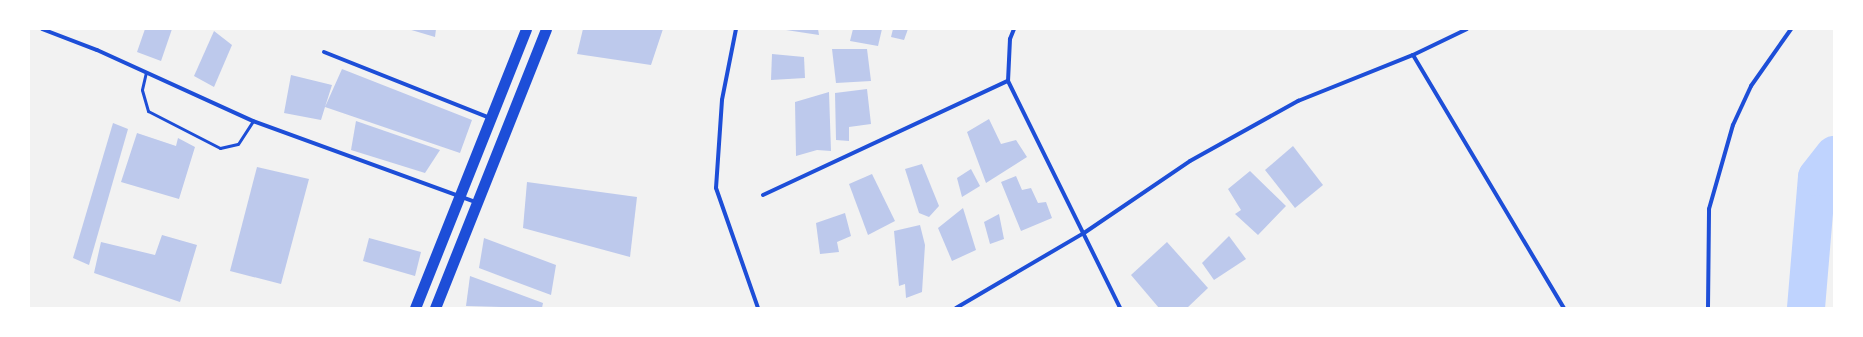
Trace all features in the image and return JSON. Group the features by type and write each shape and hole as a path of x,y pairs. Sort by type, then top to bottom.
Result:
{"highway":[{"path":"415,308 526,29"},
{"path":"435,308 546,29"}],"street":[{"path":"42,29 146,72 253,121 477,203"},
{"path":"736,29 719,120 716,188 758,308"},
{"path":"1014,29 1010,39 1008,81 1120,308"},
{"path":"956,308 1084,233 1190,161 1298,100 1413,55 1467,29"},
{"path":"1708,308 1709,209 1734,125 1751,86 1791,29"},
{"path":"324,52 491,118"},
{"path":"1413,55 1564,308"},
{"path":"763,195 1008,81"}],"lane":[{"path":"146,72 142,90 148,111 220,148 238,144 253,121"}],"building":[{"path":"145,29 172,29 161,61 137,52"},
{"path":"408,29 436,29 435,37"},
{"path":"583,29 663,29 651,65 577,54"},
{"path":"818,29 819,35 786,30"},
{"path":"853,29 882,29 878,46 850,41"},
{"path":"893,29 908,29 904,40 891,37"},
{"path":"214,31 232,45 214,87 194,76"},
{"path":"832,49 867,49 871,81 836,83"},
{"path":"772,54 804,57 805,78 771,80"},
{"path":"342,69 472,120 460,153 325,107"},
{"path":"291,75 332,85 321,120 284,113"},
{"path":"867,89 871,124 849,127 849,141 836,140 835,93"},
{"path":"829,92 831,151 817,150 796,156 795,102"},
{"path":"989,119 1001,144 1016,140 1027,157 986,183 967,132"},
{"path":"356,121 440,150 425,173 351,150"},
{"path":"113,123 128,129 89,265 73,258"},
{"path":"137,133 176,146 178,138 195,147 179,199 121,182"},
{"path":"1293,146 1323,185 1295,208 1265,170"},
{"path":"922,164 939,206 929,217 919,213 905,169"},
{"path":"257,167 309,179 281,284 230,271"},
{"path":"971,169 980,186 962,197 957,178"},
{"path":"1250,171 1286,206 1258,235 1235,214 1241,210 1228,189"},
{"path":"872,174 895,221 868,235 849,184"},
{"path":"1016,176 1022,190 1031,188 1038,203 1046,202 1052,218 1021,231 1001,182"},
{"path":"527,182 637,197 630,257 523,228"},
{"path":"963,208 976,250 952,261 938,228"},
{"path":"845,213 851,236 837,242 839,252 820,254 816,223"},
{"path":"999,214 1004,239 990,244 984,222"},
{"path":"920,225 925,245 922,292 906,298 905,284 899,286 894,231"},
{"path":"162,235 197,245 180,302 94,273 101,242 155,255"},
{"path":"1229,236 1246,259 1214,280 1202,263"},
{"path":"369,238 421,252 415,276 363,261"},
{"path":"484,238 556,265 551,295 479,268"},
{"path":"1167,242 1208,288 1187,308 1159,308 1131,275"},
{"path":"470,276 543,303 542,308 466,306"}],"waterway":[{"path":"1806,308 1817,177 1834,155"}]}
